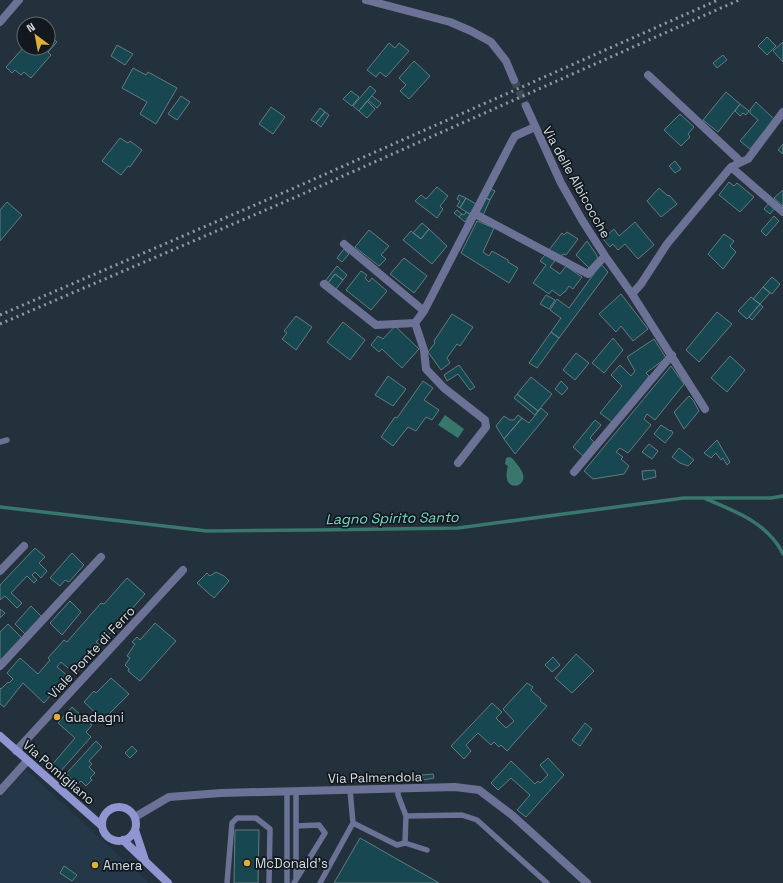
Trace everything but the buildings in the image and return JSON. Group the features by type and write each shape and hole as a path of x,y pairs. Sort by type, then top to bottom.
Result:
{"main road":[{"name":"Via Pomigliano","path":"0,736 102,826"},
{"path":"135,830 128,838 117,841 107,836 102,826 102,820 108,810 118,806 128,809 135,817 135,830 145,861"},
{"path":"82,808 104,815"},
{"path":"123,840 168,883"}],"street":[{"path":"0,22 19,0"},
{"path":"366,0 450,22 471,30 491,42 506,61 514,80"},
{"path":"648,76 741,162"},
{"path":"526,106 535,127"},
{"path":"632,294 641,284 667,244 731,167 748,159 783,112"},
{"name":"Via delle Albicocche","path":"415,323 424,310 511,142 516,136 535,127 561,183 605,256 672,354 705,409"},
{"path":"731,167 783,212"},
{"path":"474,214 588,274 605,256"},
{"path":"344,244 424,310"},
{"path":"324,284 376,325 415,323 424,350 426,369 444,388 485,420 486,427 458,463"},
{"path":"574,472 672,354"},
{"path":"0,571 24,546"},
{"path":"0,666 101,557"},
{"name":"Viale Ponte di Ferro","path":"16,751 183,570"},
{"path":"0,791 27,760"},
{"name":"Via Palmendola","path":"135,817 169,797 221,793 455,787 479,790 512,815 588,883"}],"lane":[{"path":"0,442 7,440"},
{"path":"398,789 398,795 406,816 405,843"},
{"path":"320,883 353,823 350,790"},
{"path":"292,791 296,826 295,881"},
{"path":"287,883 292,791"},
{"path":"406,816 462,815 477,820 547,883"},
{"path":"228,883 232,823 237,818 256,818 270,829 270,883"},
{"path":"353,823 397,845 405,843 427,850"},
{"path":"295,881 325,833 319,825 296,826"}],"shaded area":[{"path":"445,415 464,429 458,438 438,425"},
{"path":"506,458 512,458 517,464 523,474 521,483 514,486 508,481 508,466 505,464"},
{"path":"26,770 149,883 0,883 0,798"}],"waterway":[{"name":"Lagno Spirito Santo","path":"0,507 207,531 458,528 684,498 771,498 783,496"},
{"path":"706,499 728,508 760,526 777,543 783,554"}],"tunnel":[{"path":"514,80 526,106"}],"railway":[{"path":"0,315 285,192 718,0"},
{"path":"0,324 289,200 739,0"}],"place":[{"name":"Guadagni","path":"57,717"},
{"name":"McDonald's","path":"247,863"},
{"name":"Amera","path":"95,865"}]}
